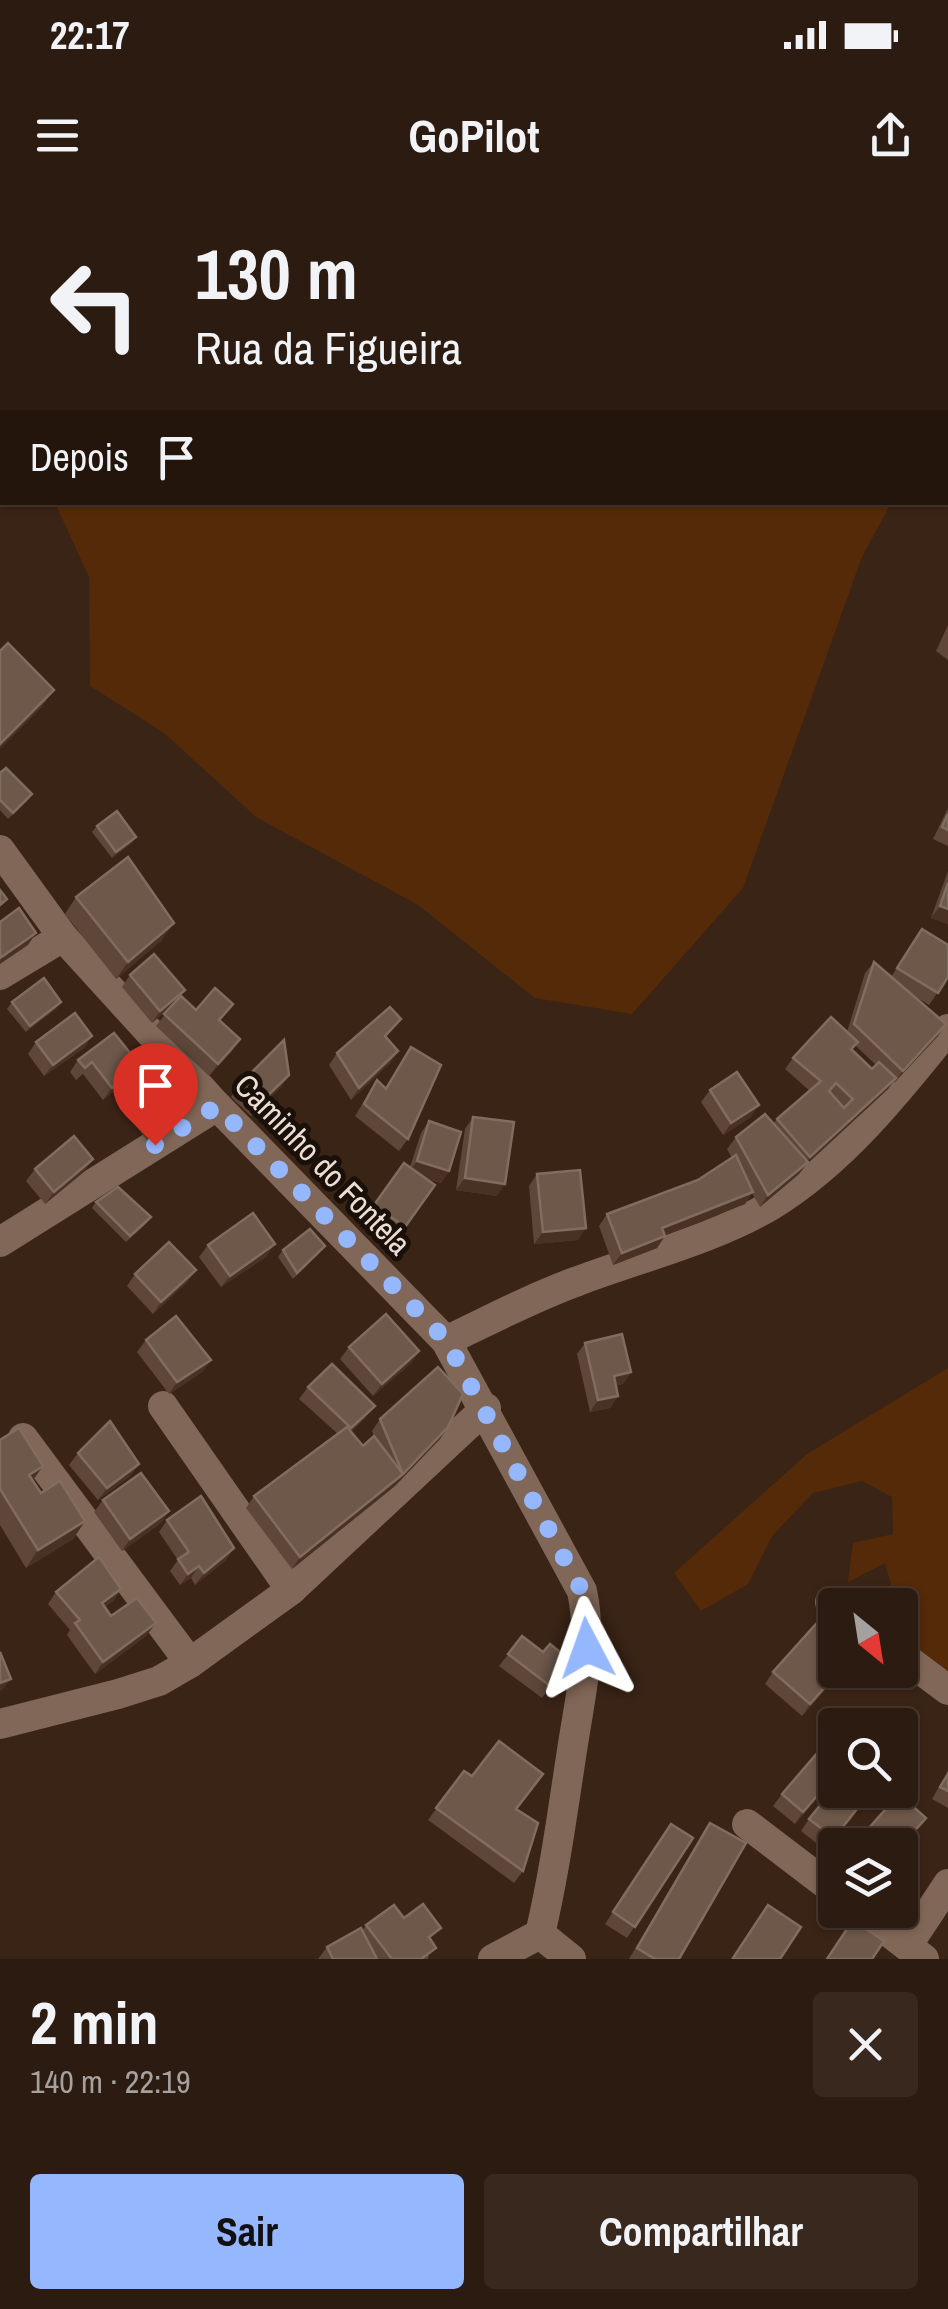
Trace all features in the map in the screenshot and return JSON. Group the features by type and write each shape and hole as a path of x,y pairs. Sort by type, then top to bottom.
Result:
{"street":[{"name":"Caminho do Fontela","path":"0,850 63,936 217,1106 446,1340 582,1591 588,1622 586,1675 556,1870 540,1934"},
{"path":"0,975 63,936"},
{"path":"446,1340 572,1283 736,1223 769,1206 800,1186 870,1122 948,1030"},
{"path":"0,1242 217,1106"},
{"path":"163,1406 291,1590"},
{"path":"0,1724 132,1690 190,1663 291,1590 486,1408"},
{"path":"24,1438 190,1663"},
{"path":"918,1668 948,1690"},
{"path":"747,1824 818,1878"},
{"path":"884,1928 916,1952 948,1884"},
{"path":"493,1959 540,1934 570,1959"}],"shaded area":[{"path":"56,505 890,505 862,557 743,888 632,1014 535,998 418,905 256,817 164,733 90,686 89,577"},
{"path":"948,1368 948,1671 936,1666 918,1648 918,1588 890,1588 885,1563 848,1582 853,1543 893,1534 892,1497 862,1481 813,1493 772,1536 748,1584 701,1611 674,1573 807,1454"}],"building":[{"path":"8,643 54,690 0,744 0,651"},
{"path":"6,768 32,794 13,813 0,800 0,773"},
{"path":"117,811 136,837 116,852 97,826"},
{"path":"128,857 174,923 128,962 76,897"},
{"path":"948,883 948,909 940,906"},
{"path":"19,908 36,933 0,958 0,922"},
{"path":"922,929 948,945 948,977 938,993 897,968"},
{"path":"154,954 185,990 160,1011 130,975"},
{"path":"874,962 946,1024 903,1071 854,1024"},
{"path":"44,978 61,1002 30,1026 12,1002"},
{"path":"215,988 233,1004 219,1020 240,1039 218,1064 164,1014 181,996 196,1010"},
{"path":"390,1007 401,1019 385,1036 398,1051 359,1088 337,1053"},
{"path":"75,1013 92,1036 53,1065 36,1042"},
{"path":"831,1017 858,1042 851,1049 872,1069 879,1062 896,1078 810,1157 777,1119 821,1081 793,1058","holes":["836,1083 853,1099 844,1108 829,1091"]},
{"path":"114,1033 140,1065 112,1088 92,1062 85,1068 78,1060"},
{"path":"284,1040 289,1075 259,1104 239,1085"},
{"path":"411,1047 441,1065 408,1139 364,1104 377,1080 386,1089"},
{"path":"154,1072 186,1109 158,1132 129,1095"},
{"path":"737,1072 759,1105 731,1123 710,1090"},
{"path":"765,1114 808,1162 768,1195 736,1137"},
{"path":"473,1117 514,1122 505,1184 465,1178"},
{"path":"429,1121 461,1132 449,1171 417,1161"},
{"path":"74,1136 93,1159 54,1192 35,1169"},
{"path":"736,1155 753,1192 662,1228 665,1236 622,1253 607,1214 698,1180"},
{"path":"404,1163 435,1185 405,1227 374,1205"},
{"path":"580,1170 586,1228 543,1232 537,1174"},
{"path":"118,1187 151,1217 130,1236 96,1202"},
{"path":"253,1213 275,1244 230,1276 208,1245"},
{"path":"310,1229 325,1246 297,1273 283,1250"},
{"path":"169,1242 196,1270 161,1302 135,1274"},
{"path":"386,1314 419,1351 382,1384 349,1347"},
{"path":"176,1316 211,1360 177,1382 146,1340"},
{"path":"622,1334 631,1372 614,1376 618,1396 598,1400 585,1343"},
{"path":"332,1364 375,1406 351,1428 308,1387"},
{"path":"438,1367 463,1394 448,1427 403,1474 380,1419"},
{"path":"110,1421 139,1464 107,1488 78,1453"},
{"path":"347,1427 363,1446 374,1436 403,1474 300,1557 254,1496"},
{"path":"19,1428 43,1466 29,1475 41,1493 60,1481 85,1521 38,1550 0,1489 0,1440"},
{"path":"141,1473 169,1511 130,1539 103,1500"},
{"path":"201,1496 234,1548 204,1573 199,1566 188,1574 178,1559 189,1552 167,1520"},
{"path":"99,1557 121,1589 102,1603 111,1616 137,1598 156,1623 103,1662 75,1623 80,1620 56,1592"},
{"path":"818,1622 818,1688 824,1688 810,1704 773,1672"},
{"path":"522,1636 543,1652 550,1644 570,1660 550,1686 508,1654"},
{"path":"0,1652 11,1679 0,1683"},
{"path":"499,1741 543,1774 516,1809 538,1823 523,1871 436,1808 464,1771 472,1776"},
{"path":"818,1752 818,1795 803,1812 782,1794"},
{"path":"948,1774 948,1791 940,1787"},
{"path":"818,1808 858,1808 842,1828 821,1828 809,1819"},
{"path":"887,1808 915,1808 926,1818 917,1828 869,1828"},
{"path":"710,1823 746,1843 679,1959 655,1959 637,1948"},
{"path":"671,1824 693,1838 635,1927 613,1912"},
{"path":"423,1904 441,1928 429,1937 436,1948 421,1959 392,1959 366,1925 394,1905 404,1918"},
{"path":"768,1905 801,1927 780,1959 733,1958"},
{"path":"361,1928 377,1959 333,1959 327,1947"},
{"path":"848,1928 865,1928 884,1941 872,1959 827,1959"}],"route":[{"path":"155,1145 217,1106 446,1340 582,1591 588,1622 587,1648"}]}
